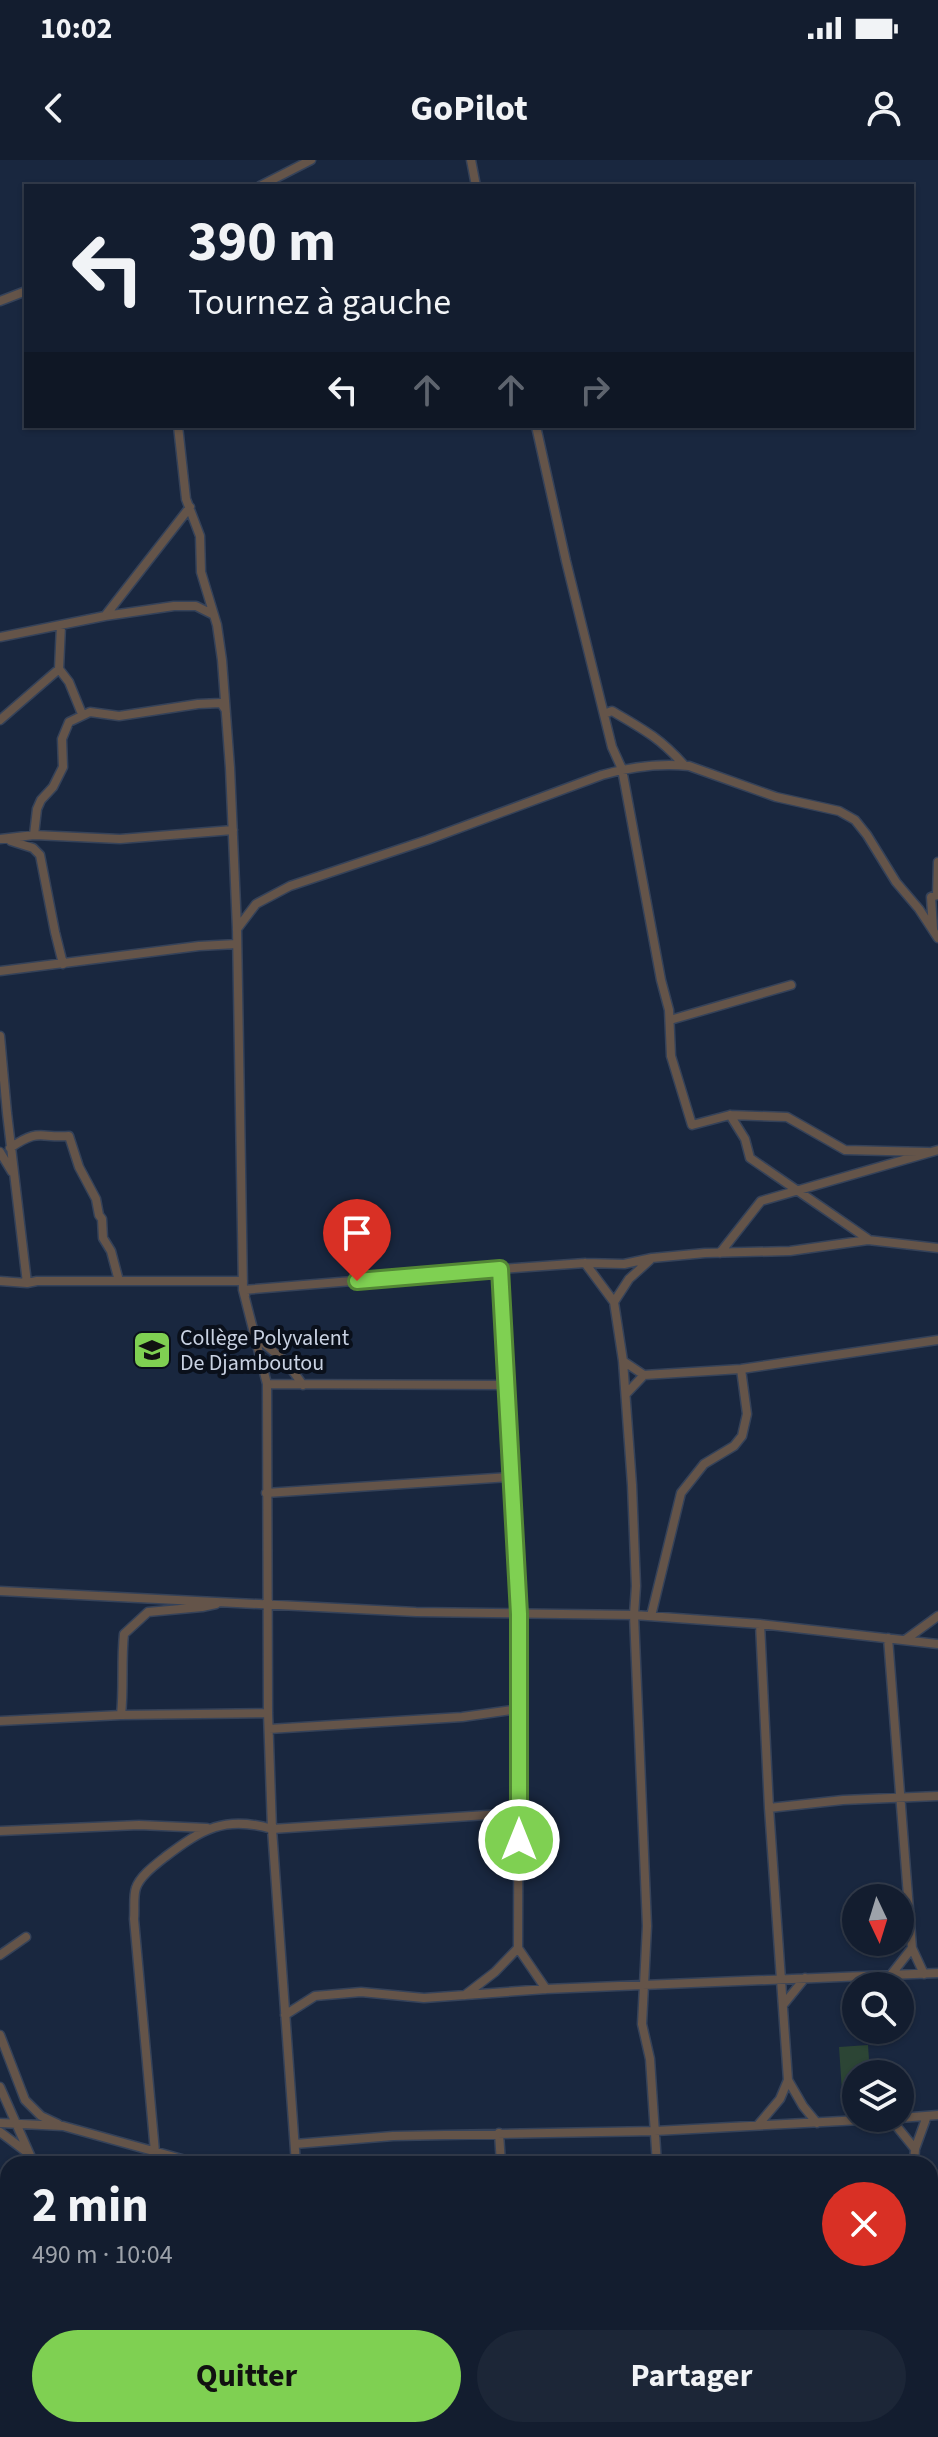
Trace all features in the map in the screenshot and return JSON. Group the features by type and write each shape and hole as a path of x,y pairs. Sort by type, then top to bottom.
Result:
{"street":[{"path":"264,184 311,160"},
{"path":"471,160 476,184"},
{"path":"0,301 24,292"},
{"path":"178,428 186,499 200,536 201,572 214,615 222,660 237,929 243,1286 268,1384"},
{"path":"536,428 612,747 622,769 670,1020 671,1056 692,1125 730,1115 787,1117 845,1150 933,1151"},
{"path":"105,616 190,507"},
{"path":"0,637 105,616 184,605 196,606 214,615"},
{"path":"61,625 59,669 69,682 82,714"},
{"path":"0,720 59,669"},
{"path":"34,835 37,809 63,767 62,748 69,722 90,712 119,716 198,704 221,703 226,711"},
{"path":"604,714 612,711 647,730 685,766"},
{"path":"237,929 256,904 290,886 622,769 673,765 685,766 787,801 839,811 855,820 935,934"},
{"path":"3,839 34,835 120,839 233,830"},
{"path":"3,839 33,848 40,855 63,964"},
{"path":"935,934 931,897 937,895 938,862"},
{"path":"0,971 237,944"},
{"path":"670,1020 791,985"},
{"path":"0,1036 27,1283"},
{"path":"730,1115 745,1139 750,1158 868,1240"},
{"path":"10,1148 35,1134 69,1136 79,1167 96,1199 103,1238 111,1251 119,1281"},
{"path":"720,1253 761,1201 933,1151"},
{"path":"0,1152 13,1175"},
{"path":"0,1281 119,1281 243,1286 585,1263 624,1264 652,1258 790,1251 868,1240 938,1248"},
{"path":"614,1302 629,1279 652,1258"},
{"path":"585,1263 614,1302 626,1394 633,1499 634,1615 647,1926 642,2024 650,2059 657,2156"},
{"path":"500,1269 519,1614 518,1948 546,1989"},
{"path":"243,1286 269,1366 266,1493 268,1713 272,1829 295,2156"},
{"path":"260,1340 287,1363 303,1385"},
{"path":"623,1361 644,1375 741,1369 938,1340"},
{"path":"651,1616 681,1493 704,1464 734,1446 742,1436 747,1414 741,1369"},
{"path":"626,1394 644,1375"},
{"path":"268,1384 506,1385"},
{"path":"266,1493 511,1477"},
{"path":"0,1591 416,1612 634,1615 760,1624 938,1644"},
{"path":"121,1715 124,1634 148,1612 202,1607 224,1601"},
{"path":"905,1640 938,1616"},
{"path":"760,1624 788,2080 817,2123"},
{"path":"888,1638 907,1884"},
{"path":"269,1729 462,1717 519,1709"},
{"path":"0,1721 268,1713"},
{"path":"769,1808 843,1800 938,1796"},
{"path":"0,1831 139,1825 208,1828 242,1823 272,1829 519,1813"},
{"path":"155,2152 134,1919 136,1888 151,1868 208,1828"},
{"path":"0,1955 26,1937"},
{"path":"465,1995 495,1972 518,1948"},
{"path":"914,1952 924,1974"},
{"path":"893,1972 906,1956"},
{"path":"914,1975 938,1973"},
{"path":"285,2015 315,1996 361,1992 424,1998 546,1989 842,1977"},
{"path":"783,2005 805,1978"},
{"path":"0,2035 25,2100 41,2116 63,2126 170,2156"},
{"path":"758,2126 780,2099 788,2080"},
{"path":"0,2087 31,2156"},
{"path":"914,2117 938,2115"},
{"path":"915,2156 927,2116"},
{"path":"295,2144 393,2136 655,2131 842,2121"},
{"path":"0,2123 63,2126"},
{"path":"0,2132 28,2156"},
{"path":"901,2132 915,2149"},
{"path":"499,2133 500,2156"}],"green space":[{"path":"868,2045 869,2060 842,2060 842,2091 839,2047"}],"place":[{"name":"Collège Polyvalent De Djamboutou","path":"152,1350"}],"route":[{"path":"357,1281 500,1269 519,1614 519,1840"}]}
